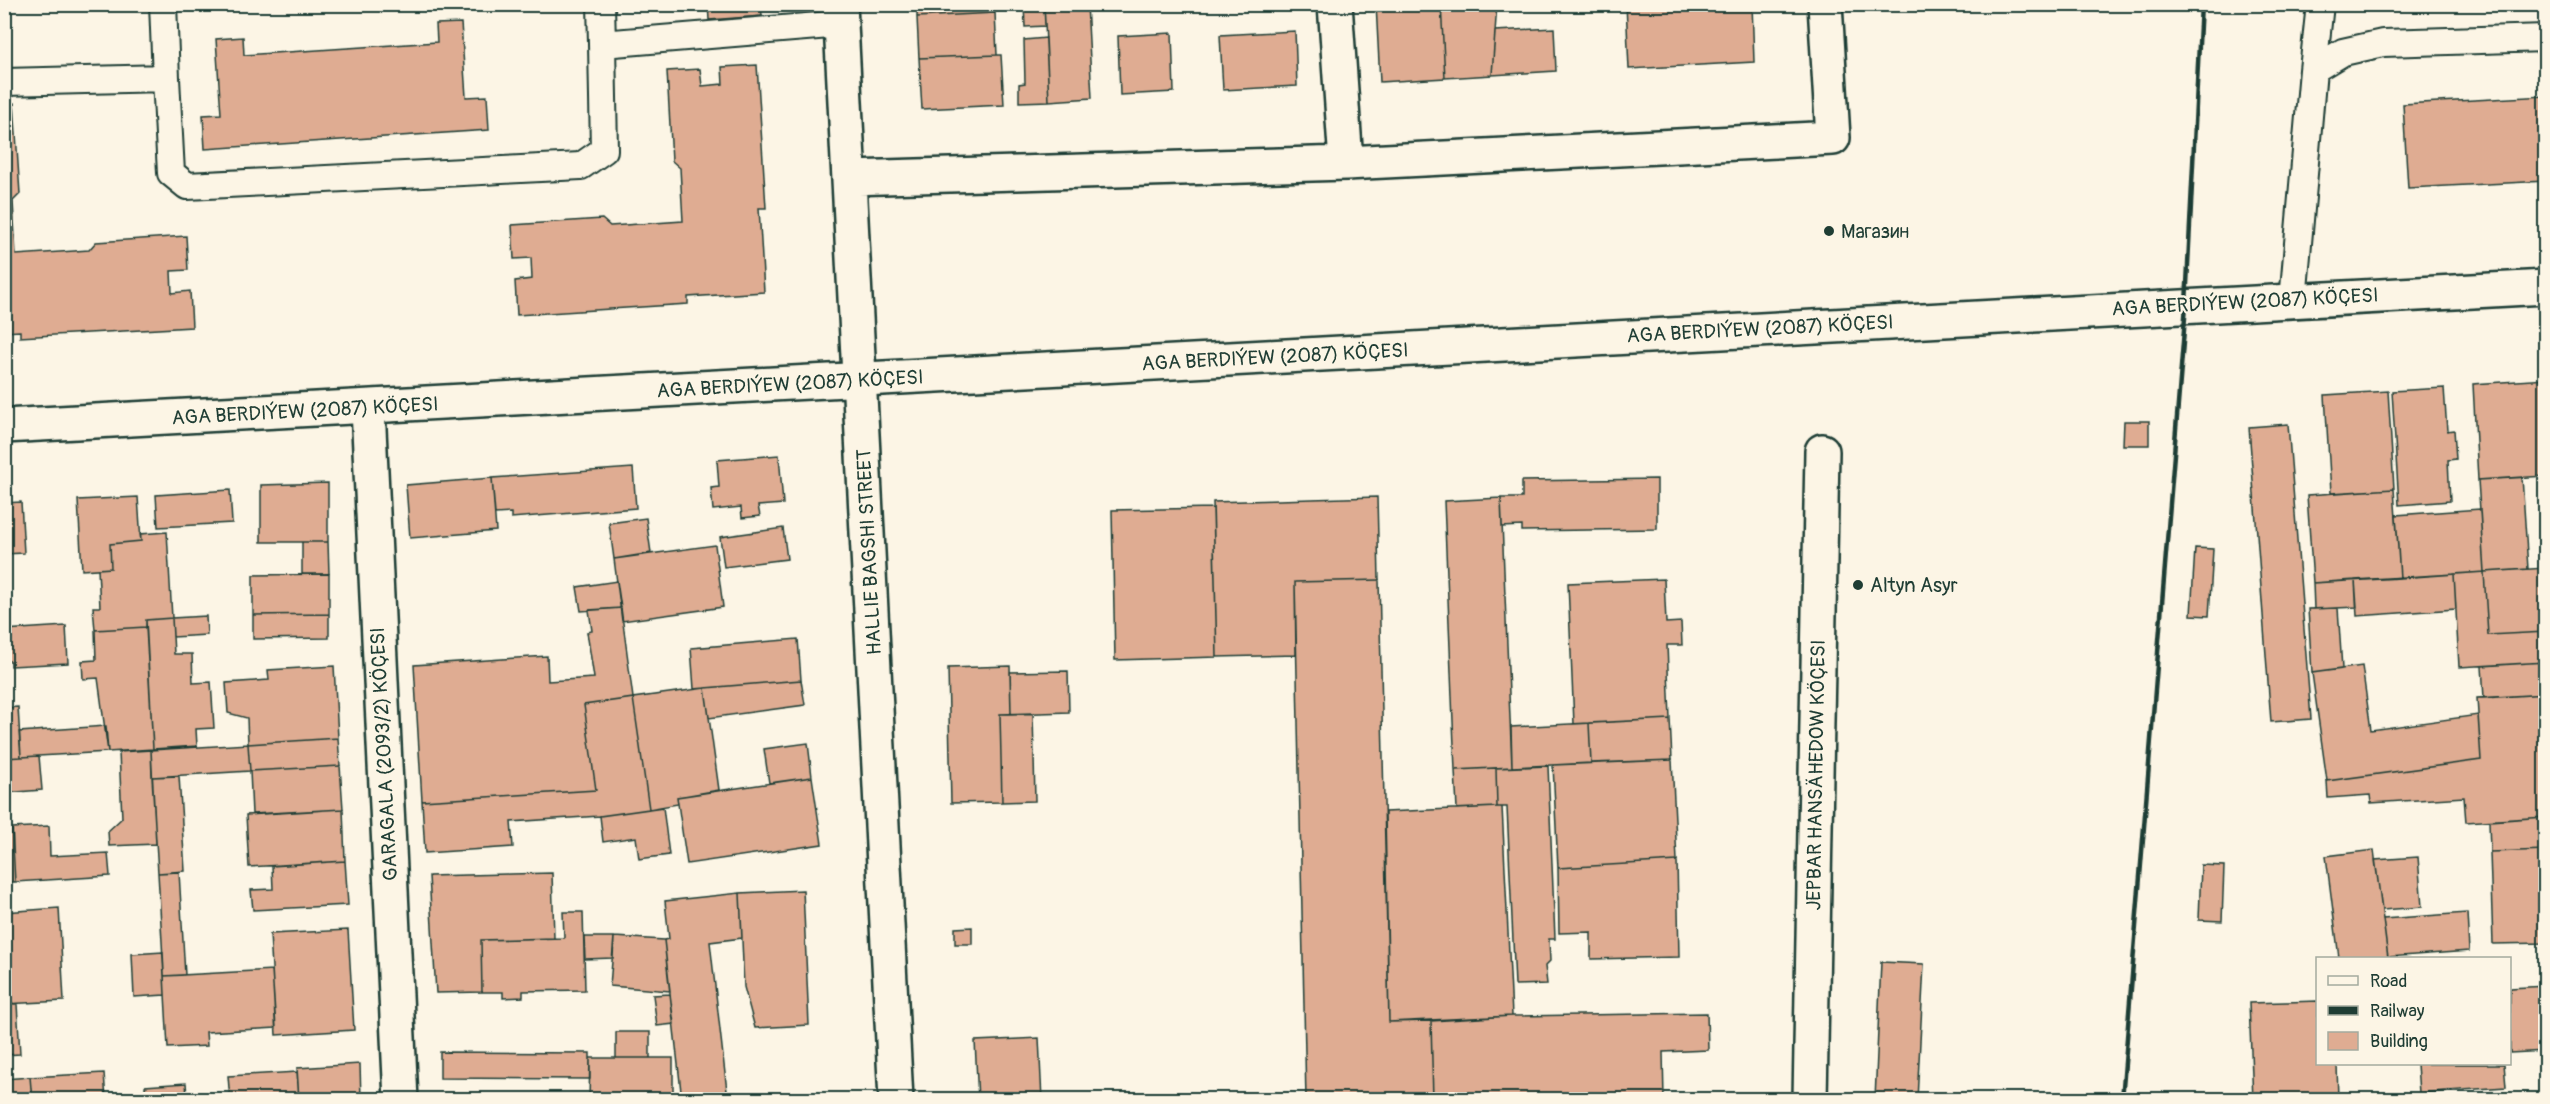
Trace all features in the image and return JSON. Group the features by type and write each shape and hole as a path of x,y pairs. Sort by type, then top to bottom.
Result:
{"street":[{"path":"1335,4 1346,163"},
{"path":"850,178 1346,163 1833,138 1825,4"},
{"name":"HALLIE BAGSHI STREET","path":"841,14 896,1100"},
{"name":"AGA BERDIÝEW (2087) KÖÇESI","path":"4,426 368,408 2546,287"},
{"name":"GARAGALA (2093/2) KÖÇESI","path":"368,408 401,1100"},
{"name":"JEPBAR HANSÄHEDOW KÖÇESI","path":"1810,1100 1822,451"}],"lane":[{"path":"163,4 171,173 187,186 581,166 604,150 601,4"},
{"path":"2293,301 2320,4"},
{"path":"602,44 841,14"},
{"path":"2313,69 2343,52 2383,43 2546,38"},
{"path":"4,82 166,78"}],"building":[{"path":"708,4 761,4 762,16 709,20"},
{"path":"917,4 995,4 995,13 917,17"},
{"path":"1024,4 1044,4 1045,26 1025,27"},
{"path":"1044,4 1087,4 1092,98 1049,101"},
{"path":"1150,4 1203,4 1204,8 1151,10"},
{"path":"1376,4 1441,4 1445,78 1380,82"},
{"path":"1441,4 1497,4 1492,75 1445,78"},
{"path":"1626,4 1752,4 1754,62 1629,69"},
{"path":"995,13 997,55 919,58 917,17"},
{"path":"461,23 466,97 487,96 489,130 205,149 203,115 221,114 216,39 243,37 244,55 437,42 436,24"},
{"path":"1554,28 1556,71 1492,75 1495,31"},
{"path":"1295,31 1297,86 1223,90 1220,35"},
{"path":"1172,33 1174,92 1120,95 1118,36"},
{"path":"1046,38 1049,101 1019,102 1019,84 1025,83 1024,40"},
{"path":"1001,55 1004,105 922,109 919,58"},
{"path":"757,65 766,208 759,208 764,292 688,297 688,304 517,315 515,281 532,279 531,258 514,259 512,225 602,219 610,226 683,221 680,168 672,161 667,71 700,69 702,86 723,84 722,67"},
{"path":"2546,96 2546,181 2408,188 2403,104"},
{"path":"14,103 20,194 13,201 16,255 89,250 96,242 186,236 188,270 171,271 172,293 190,291 192,327 20,337 20,331 4,332 4,104"},
{"path":"2546,379 2546,476 2478,480 2473,384"},
{"path":"2444,388 2447,431 2454,430 2456,459 2448,460 2450,501 2399,505 2392,391"},
{"path":"2388,391 2394,489 2331,493 2325,395"},
{"path":"2124,421 2149,421 2149,445 2123,445"},
{"path":"2288,424 2311,719 2271,722 2249,427"},
{"path":"779,455 783,504 758,506 760,516 742,518 741,507 713,510 711,488 719,487 717,460"},
{"path":"633,468 636,508 511,518 511,513 495,514 492,478"},
{"path":"2522,477 2528,569 2484,572 2478,480"},
{"path":"492,478 496,531 410,538 406,485"},
{"path":"1657,479 1657,529 1522,531 1522,526 1502,527 1501,498 1522,498 1522,481"},
{"path":"328,483 328,542 261,542 261,485"},
{"path":"2394,489 2400,578 2313,583 2307,495"},
{"path":"230,490 232,523 158,527 156,495"},
{"path":"138,497 141,541 110,544 111,568 82,570 78,500"},
{"path":"1377,497 1379,580 1295,582 1296,655 1217,657 1213,502"},
{"path":"1501,498 1512,767 1455,770 1444,501"},
{"path":"21,502 24,553 4,554 4,503"},
{"path":"1213,508 1217,657 1115,660 1112,510"},
{"path":"2480,509 2484,572 2400,578 2396,515"},
{"path":"646,518 651,553 614,559 609,523"},
{"path":"783,528 787,559 724,567 720,537"},
{"path":"167,532 172,618 146,620 146,627 95,630 93,607 100,607 98,569 111,568 110,544 141,541 140,534"},
{"path":"302,542 328,542 329,574 302,574"},
{"path":"715,545 723,607 622,621 614,559"},
{"path":"2195,548 2213,549 2209,616 2191,615"},
{"path":"2546,568 2546,632 2488,635 2484,572"},
{"path":"2484,572 2488,635 2546,632 2546,662 2459,667 2454,574"},
{"path":"329,574 329,614 253,615 253,575"},
{"path":"2454,574 2456,609 2357,616 2355,580"},
{"path":"1664,579 1666,623 1681,622 1682,645 1667,645 1670,719 1574,724 1568,583"},
{"path":"1379,580 1389,1022 1431,1021 1433,1100 1306,1100 1295,582"},
{"path":"2355,580 2357,607 2314,609 2313,583"},
{"path":"617,581 621,608 581,611 577,587"},
{"path":"621,608 633,698 584,705 596,790 422,801 414,665 547,656 548,681 594,678 587,632 592,631 589,610"},
{"path":"2338,608 2342,669 2312,673 2308,609"},
{"path":"329,614 329,638 253,639 253,615"},
{"path":"206,616 207,635 173,637 172,618"},
{"path":"172,618 174,654 192,654 193,683 211,682 214,728 196,729 197,746 153,749 146,620"},
{"path":"66,626 68,663 11,666 11,661 4,661 4,630"},
{"path":"146,627 153,749 108,752 98,678 83,679 82,661 96,660 95,630"},
{"path":"798,639 801,680 694,689 691,648"},
{"path":"2546,662 2546,694 2484,698 2482,666"},
{"path":"334,666 338,738 248,744 247,718 228,713 226,683 269,680 268,670"},
{"path":"1010,666 1011,714 1000,714 1002,802 951,803 948,668"},
{"path":"2362,666 2371,730 2478,715 2481,760 2327,781 2312,673"},
{"path":"1068,671 1069,712 1011,714 1010,672"},
{"path":"801,680 805,705 709,718 705,688"},
{"path":"705,688 719,790 677,797 678,804 649,809 633,698"},
{"path":"2546,694 2546,817 2466,822 2464,797 2371,803 2370,795 2328,798 2327,781 2481,760 2477,698"},
{"path":"633,698 649,809 600,816 511,822 513,847 425,853 422,801 596,790 584,705"},
{"path":"18,707 21,757 4,758 4,708"},
{"path":"1033,713 1035,801 1002,802 1000,714"},
{"path":"1670,719 1672,760 1591,763 1589,723"},
{"path":"1589,723 1591,763 1512,767 1511,727"},
{"path":"106,726 108,752 21,757 19,732"},
{"path":"338,738 340,766 250,771 248,744"},
{"path":"808,743 812,777 769,783 764,749"},
{"path":"248,744 250,771 152,777 151,750"},
{"path":"151,750 156,844 109,846 108,831 122,818 119,752"},
{"path":"39,756 42,790 4,793 4,758"},
{"path":"1672,760 1677,861 1558,868 1553,765"},
{"path":"340,766 343,809 252,814 250,771"},
{"path":"1548,766 1555,939 1549,939 1550,961 1545,966 1547,984 1515,985 1507,807 1497,807 1496,768"},
{"path":"1496,768 1497,807 1457,809 1455,770"},
{"path":"179,776 185,871 158,873 152,777"},
{"path":"812,777 822,844 687,864 677,797"},
{"path":"663,807 669,855 639,859 636,837 603,842 600,816"},
{"path":"1502,807 1512,1016 1389,1022 1385,812"},
{"path":"343,809 345,861 249,867 246,815"},
{"path":"2546,817 2546,850 2490,852 2489,821"},
{"path":"49,826 50,856 108,853 110,876 15,882 12,828"},
{"path":"4,828 12,828 15,882 4,882"},
{"path":"2374,850 2388,957 2339,957 2326,856"},
{"path":"2546,850 2546,943 2493,944 2490,852"},
{"path":"2418,857 2422,907 2382,910 2375,860"},
{"path":"345,861 348,905 253,910 251,890 273,889 272,866"},
{"path":"1677,861 1679,957 1591,959 1591,932 1559,933 1558,868"},
{"path":"2201,865 2224,866 2222,921 2199,920"},
{"path":"179,872 185,975 164,976 158,873"},
{"path":"552,873 554,938 481,940 482,992 436,993 429,876"},
{"path":"803,890 809,1025 755,1028 744,987 740,893"},
{"path":"740,893 742,938 710,942 728,1100 682,1100 664,940 669,939 665,901"},
{"path":"59,908 64,1001 4,1004 4,912"},
{"path":"563,912 583,912 585,990 523,991 523,997 503,998 503,992 482,992 481,940 564,938"},
{"path":"2467,913 2469,951 2388,957 2383,919"},
{"path":"972,927 972,944 955,944 955,928"},
{"path":"348,930 354,1030 276,1035 270,934"},
{"path":"584,937 614,937 613,958 585,959"},
{"path":"614,937 664,940 670,991 610,986"},
{"path":"163,952 165,995 134,997 132,954"},
{"path":"1881,962 1924,964 1917,1100 1875,1100"},
{"path":"272,970 276,1028 206,1032 207,1046 168,1048 164,976"},
{"path":"2546,986 2546,1051 2511,1053 2511,988"},
{"path":"670,994 674,1024 657,1026 653,995"},
{"path":"2316,1001 2316,1065 2337,1065 2338,1100 2253,1100 2249,1003"},
{"path":"4,1004 17,1004 20,1054 4,1055"},
{"path":"1707,1013 1708,1050 1663,1052 1664,1100 1433,1100 1431,1021 1512,1016"},
{"path":"616,1032 650,1032 650,1058 616,1058"},
{"path":"1039,1038 1042,1100 978,1100 975,1041"},
{"path":"440,1052 590,1053 590,1079 440,1078"},
{"path":"590,1058 673,1058 673,1100 589,1100"},
{"path":"360,1064 361,1100 299,1100 297,1068"},
{"path":"2417,1065 2504,1065 2506,1087 2419,1093"},
{"path":"297,1072 299,1100 230,1100 228,1076"},
{"path":"104,1073 106,1100 32,1100 30,1077"},
{"path":"30,1077 32,1100 4,1100 4,1079"},
{"path":"186,1083 187,1096 229,1094 230,1100 146,1100 145,1086"}],"railway":[{"path":"2122,1100 2186,305 2201,4"}],"place":[{"name":"Магазин","path":"1829,231"},
{"name":"Altyn Asyr","path":"1858,585"}]}
